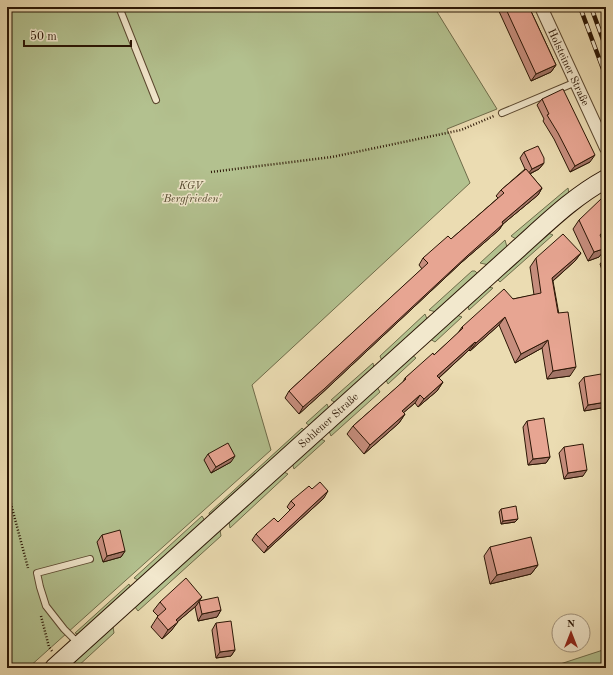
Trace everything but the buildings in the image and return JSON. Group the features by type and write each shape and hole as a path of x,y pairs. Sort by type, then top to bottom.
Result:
{"street":[{"name":"Holsteiner Straße","path":"541,7 606,148"},
{"name":"Sohlener Straße","path":"54,668 575,198 606,179"}],"lane":[{"path":"119,7 156,100"},
{"path":"502,113 576,82"},
{"path":"80,645 64,629 46,606 37,573 90,559"}],"path":[{"path":"211,172 332,157 461,130 502,113"}],"green space":[{"name":"KGV 'Bergfrieden'","path":"7,7 434,7 497,109 447,129 470,183 252,385 271,450 28,668 7,668"},
{"path":"568,188 569,194 516,239 511,236"},
{"path":"548,233 553,235 500,282 497,279"},
{"path":"505,240 507,247 489,265 480,263"},
{"path":"472,271 475,271 478,274 436,312 429,310"},
{"path":"488,287 493,288 469,310 468,306"},
{"path":"425,314 427,319 382,361 380,356"},
{"path":"457,315 462,317 435,342 430,339"},
{"path":"412,355 416,358 388,384 386,380"},
{"path":"373,363 374,368 336,403 331,400"},
{"path":"377,387 380,392 331,436 329,431"},
{"path":"327,404 329,409 310,426 306,423"},
{"path":"302,428 305,431 210,517 209,513"},
{"path":"321,439 325,441 294,469 293,464"},
{"path":"284,472 288,474 230,528 229,522"},
{"path":"202,516 205,521 140,581 134,578"},
{"path":"220,530 221,536 138,611 135,607"},
{"path":"129,584 131,588 80,635 75,633"},
{"path":"113,627 114,633 76,668 68,668"},
{"path":"606,649 606,668 548,668"}],"railway":[{"path":"580,7 606,77"},
{"path":"591,7 606,48"},
{"path":"604,7 606,12"}]}
